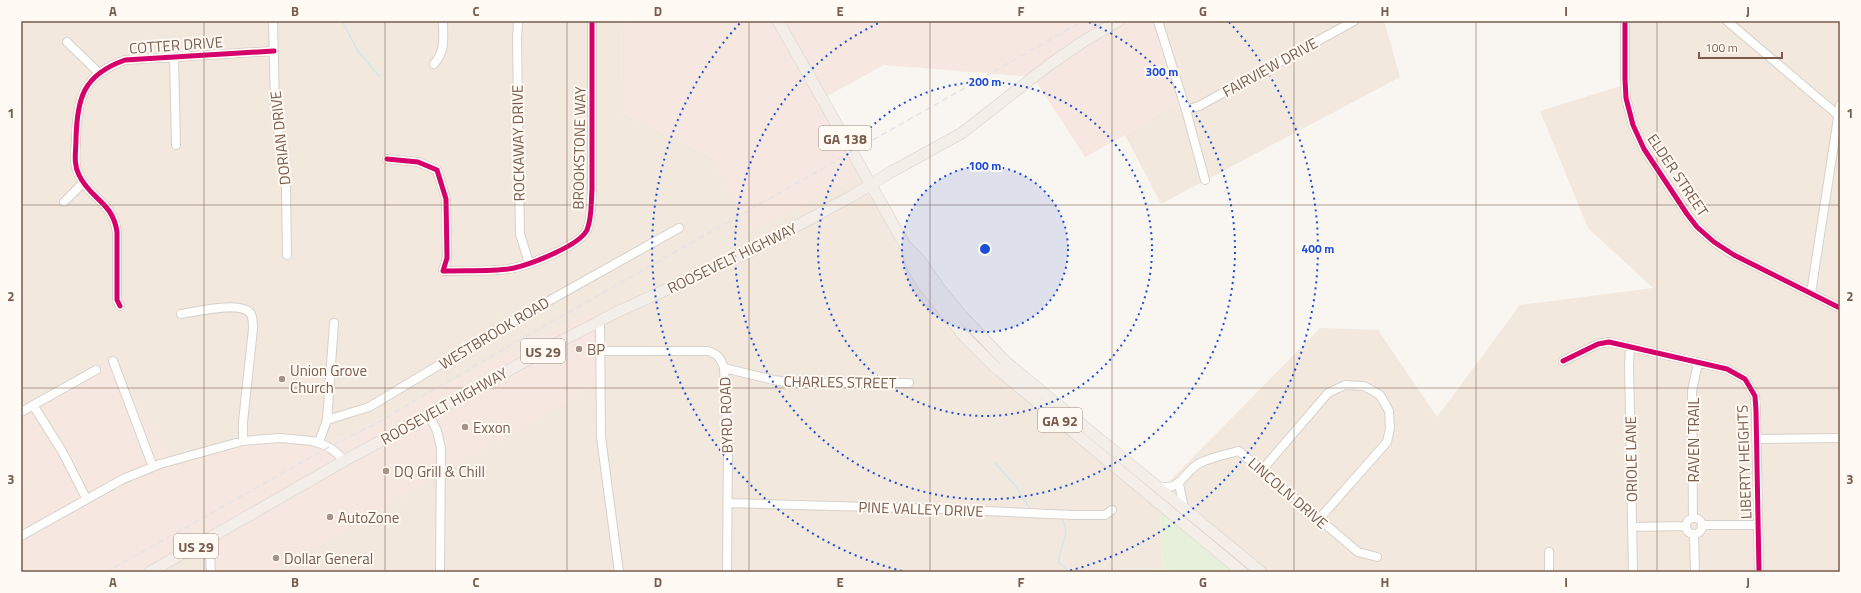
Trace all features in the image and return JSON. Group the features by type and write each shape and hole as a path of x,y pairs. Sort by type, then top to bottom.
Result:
{"main road":[{"name":"GA 138","path":"778,21 871,184"},
{"name":"US 29","path":"871,184 962,133 1049,65 1084,41 1118,21"},
{"name":"GA 92","path":"871,184 905,245 914,270 924,286 964,336 995,368 1242,572"},
{"name":"ROOSEVELT HIGHWAY","path":"150,572 209,540 344,461 600,320 747,253 845,200 871,184"},
{"name":"GA 92","path":"905,245 919,259 959,312 991,348 1261,572"}],"street":[{"name":"DORIAN DRIVE","path":"273,21 275,107 286,189 287,255"},
{"path":"434,64 441,56 444,43 443,21"},
{"name":"ROCKAWAY DRIVE","path":"518,21 520,234 528,263"},
{"name":"BROOKSTONE WAY","path":"387,159 418,162 437,170 446,200 447,258 443,271 513,268 528,263 576,241 586,230 590,215 592,190 592,21"},
{"path":"1158,21 1186,110 1205,180"},
{"name":"FAIRVIEW DRIVE","path":"1186,110 1199,106 1354,21"},
{"name":"ELDER STREET","path":"1625,21 1626,98 1633,125 1644,149 1687,214 1703,232 1728,251 1840,308"},
{"path":"1728,21 1838,115"},
{"path":"67,42 99,73"},
{"name":"COTTER DRIVE","path":"120,306 117,300 116,222 108,208 83,183 75,162 76,114 82,92 90,81 99,73 111,65 125,60 274,51"},
{"path":"174,57 176,145"},
{"path":"1810,294 1840,105"},
{"path":"64,202 83,183"},
{"name":"WESTBROOK ROAD","path":"327,420 369,407 504,326 679,228"},
{"path":"181,314 233,307 244,309 251,314 253,319 243,422 243,441"},
{"path":"600,320 599,351 601,437 619,572"},
{"path":"319,442 327,420 334,323"},
{"name":"LIBERTY HEIGHTS","path":"1563,362 1598,344 1609,342 1727,369 1745,379 1754,396 1759,572"},
{"name":"ORIOLE LANE","path":"1630,347 1629,365 1633,572"},
{"name":"BYRD ROAD","path":"599,351 708,351 717,354 724,368 728,442 727,572"},
{"path":"113,361 153,467"},
{"name":"RAVEN TRAIL","path":"1693,517 1692,391 1698,363"},
{"name":"CHARLES STREET","path":"724,368 792,383 909,383"},
{"path":"21,412 96,370"},
{"path":"1262,470 1328,393 1345,385 1364,386 1380,395 1389,411 1390,428 1387,442 1319,519"},
{"path":"33,405 62,452 86,498"},
{"path":"429,415 437,431 441,448 440,572"},
{"path":"21,536 86,498 123,479 153,467 243,441 280,438 319,442 336,451 344,461"},
{"path":"1756,439 1840,438"},
{"name":"LINCOLN DRIVE","path":"1178,484 1187,473 1201,462 1239,451 1358,552 1377,557"},
{"path":"1156,485 1168,488 1178,484 1184,509"},
{"name":"PINE VALLEY DRIVE","path":"728,503 942,509 1073,515 1105,515 1112,510"},
{"path":"1693,517 1700,520 1702,525 1699,532 1694,534 1689,533 1685,526 1688,519 1693,517"},
{"path":"1702,525 1758,524"},
{"path":"1632,527 1685,526"},
{"path":"1694,534 1695,572"},
{"path":"209,540 211,572"},
{"path":"1549,552 1549,572"}],"shaded area":[{"path":"21,21 621,21 622,112 713,157 749,231 863,174 954,318 1042,390 1159,492 1320,328 1378,330 1437,417 1520,305 1653,288 1588,228 1540,111 1624,85 1624,21 1840,21 1840,572 1257,572 1159,493 1163,569 1120,570 1119,572 274,572 600,381 595,308 346,437 251,445 174,463 21,414"},
{"path":"621,21 1162,21 1183,98 1125,135 1085,157 1033,77 884,65 822,99 863,174 749,231 713,157 622,112"},
{"path":"1162,21 1384,21 1400,77 1161,204 1125,135 1183,98"},
{"path":"595,308 601,323 601,381 274,572 208,572 204,536 145,572 21,572 21,414 108,361 175,463 251,445 346,437"},
{"path":"204,536 208,572 145,572"}],"green space":[{"path":"1159,492 1257,572 1119,572 1119,570 1163,569"}],"waterway":[{"path":"342,21 358,51 379,76"},
{"path":"995,463 1014,484 1031,510"},
{"path":"1061,518 1066,529 1059,557 1059,563 1070,572"}],"railway":[{"path":"106,572 329,447 377,423 509,346 1083,21"}],"cycle path":[{"path":"387,159 418,162 437,170 446,199 447,258 443,271 514,268 554,254 575,242 587,230 591,210 592,21"},
{"path":"1625,21 1626,98 1633,125 1644,149 1687,214 1697,227 1714,242 1734,255 1840,308"},
{"path":"120,306 117,300 117,232 115,222 106,207 84,183 77,171 75,162 78,111 85,90 91,81 100,73 125,60 274,51"},
{"path":"1563,361 1598,344 1609,342 1727,369 1745,379 1755,396 1759,572"}],"place":[{"name":"BP","path":"579,349"},
{"name":"Union Grove Church","path":"282,379"},
{"name":"Exxon","path":"465,427"},
{"name":"DQ Grill & Chill","path":"386,471"},
{"name":"AutoZone","path":"330,517"},
{"name":"Dollar General","path":"276,558"}]}
